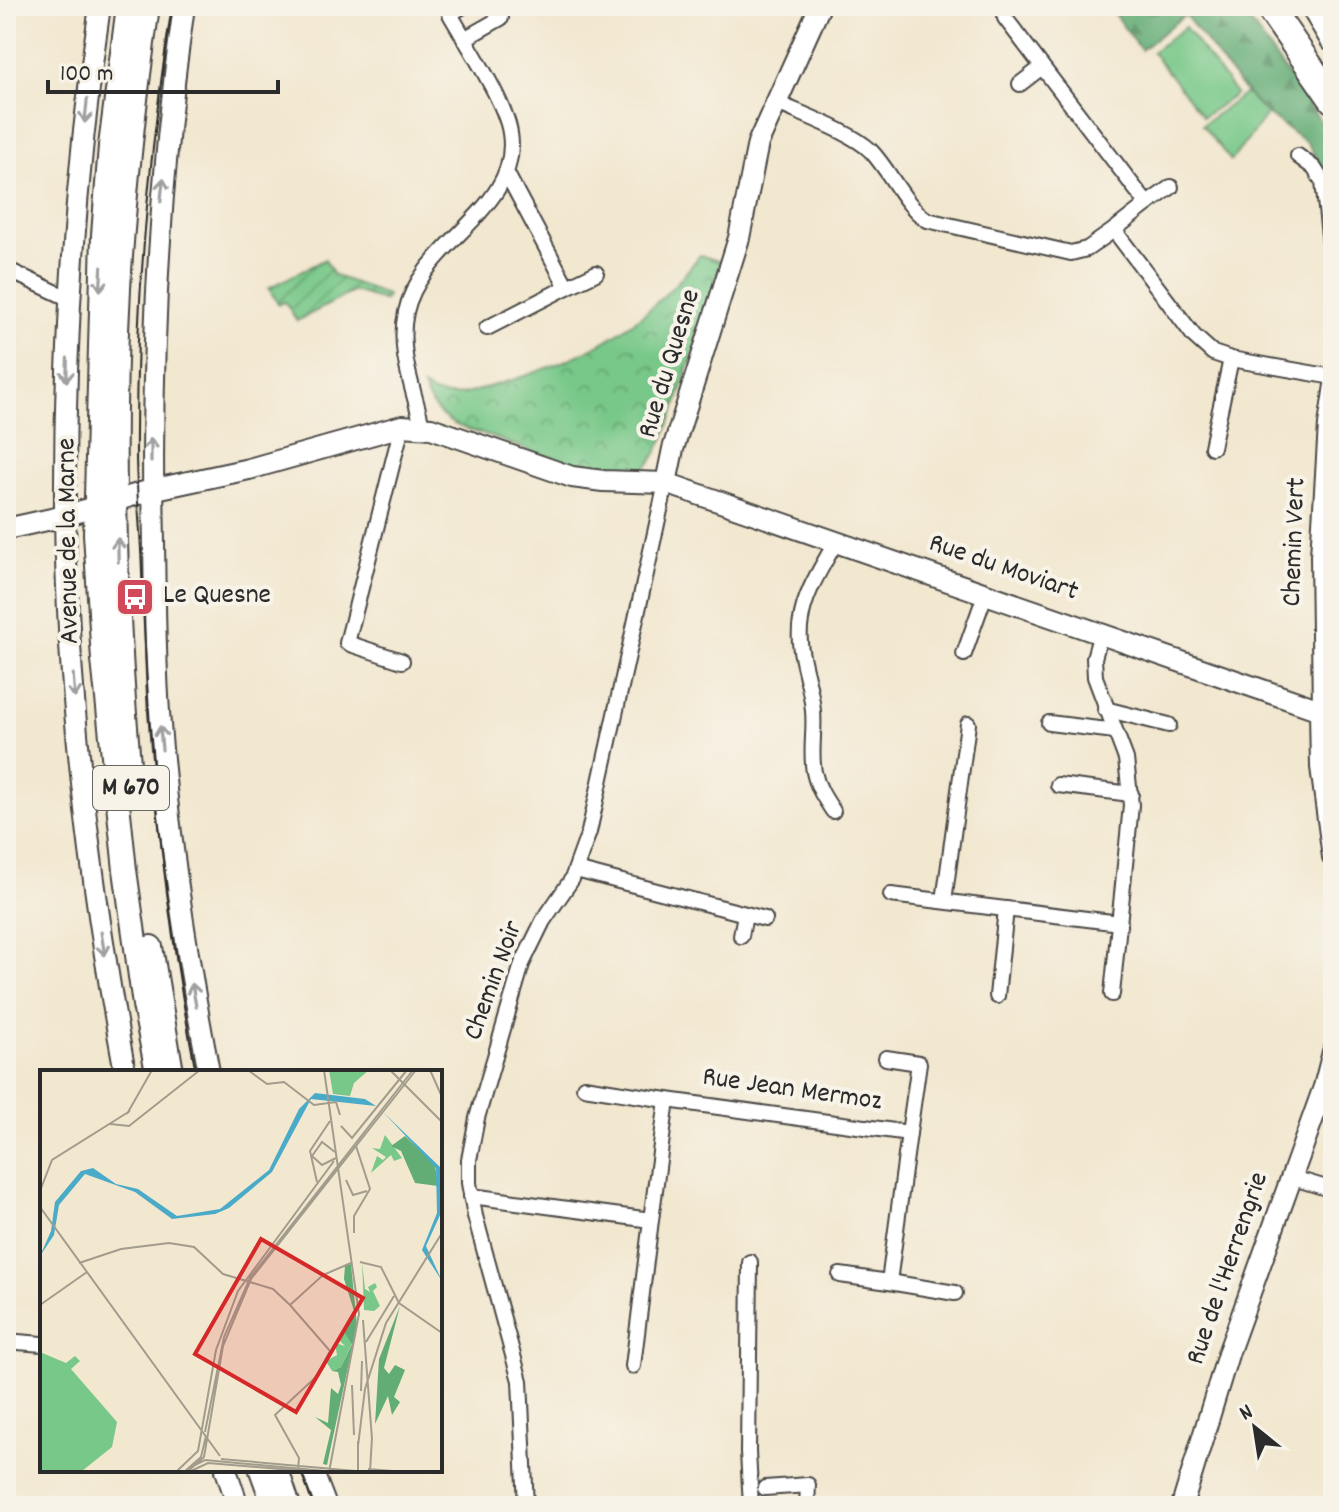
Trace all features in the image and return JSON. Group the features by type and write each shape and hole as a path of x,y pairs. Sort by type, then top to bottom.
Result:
{"highway":[{"path":"1268,6 1333,100"},
{"path":"1316,6 1333,24"},
{"path":"1316,6 1333,38"}],"main road":[{"name":"Avenue de la Marne","path":"128,6 110,146 103,235 103,660 125,870 157,1070"},
{"name":"Avenue de la Marne","path":"148,6 129,165 105,504 147,924 172,1070"},
{"path":"262,1472 274,1506"},
{"path":"278,1472 289,1506"}],"street":[{"name":"Avenue de la Marne","path":"100,6 85,120 70,299 65,516 76,721 100,928 125,1070"},
{"path":"184,6 156,261 151,490 161,736 181,914 209,1070"},
{"path":"402,661 347,643 412,426 403,332 408,303 427,266 476,216 507,174 511,156 507,121 450,14 463,6"},
{"path":"464,39 501,18 494,6"},
{"name":"Rue du Quesne","path":"412,426 572,477 666,483 673,449 739,238 758,143 820,6"},
{"path":"1005,18 1147,204"},
{"path":"1020,84 1042,67"},
{"path":"775,102 862,144 874,155 916,211 927,220 1071,253 1087,249 1171,187"},
{"path":"1298,156 1314,168 1323,182 1333,271"},
{"path":"507,174 567,287"},
{"path":"1114,230 1194,336 1213,353 1333,377"},
{"path":"6,269 70,299"},
{"path":"487,328 596,273"},
{"path":"1212,447 1231,359"},
{"name":"Chemin Vert","path":"1320,710 1318,556 1326,425 1333,377"},
{"path":"6,529 412,426"},
{"name":"Rue du Moviart","path":"666,483 1320,710"},
{"name":"Chemin Noir","path":"526,1506 520,1381 471,1196 468,1171 473,1135 522,964 537,931 576,870 597,800 666,483"},
{"path":"833,811 819,788 813,770 814,714 799,641 807,596 836,541"},
{"path":"964,654 986,592"},
{"path":"1101,633 1094,666 1097,686 1126,759 1131,794 1131,826 1112,994"},
{"path":"1105,709 1169,725"},
{"path":"1320,710 1321,767 1332,848"},
{"path":"1049,723 1115,731"},
{"path":"944,901 968,724"},
{"path":"1058,785 1131,794"},
{"path":"576,870 765,919"},
{"path":"891,895 1120,923"},
{"path":"997,996 1006,909"},
{"path":"741,936 745,914"},
{"name":"Rue de l'Herrengrie","path":"1182,1506 1219,1381 1324,1087 1333,1052"},
{"name":"Rue Jean Mermoz","path":"886,1058 919,1063 889,1282"},
{"name":"Rue Jean Mermoz","path":"584,1087 909,1133"},
{"name":"Rue Jean Mermoz","path":"633,1366 667,1100"},
{"path":"1290,1177 1333,1190"},
{"path":"471,1196 651,1220"},
{"path":"750,1262 748,1452 751,1506"},
{"path":"840,1275 955,1293"},
{"path":"6,1341 40,1344"},
{"path":"227,1472 238,1506"},
{"path":"313,1472 326,1506"},
{"path":"765,1488 808,1485 807,1506"}],"green space":[{"path":"1108,6 1239,6 1333,139 1333,186 1307,143 1267,114 1246,93 1185,15 1141,50"},
{"path":"1185,27 1236,94 1203,117 1152,52"},
{"path":"1246,93 1267,114 1231,161 1202,125"},
{"path":"700,255 721,262 677,404 666,432 646,467 609,470 549,457 454,424 439,413 428,398 423,387 440,395 466,394 525,376 582,353 632,323 655,304"},
{"path":"325,259 333,275 387,295 385,301 354,291 297,321 285,302 278,304 269,288"}],"tram line":[{"path":"172,6 145,228 138,340 136,467 148,698 159,824 175,948 196,1070"},
{"path":"302,1472 313,1506"}],"place":[{"name":"Le Quesne","path":"135,597"}]}
